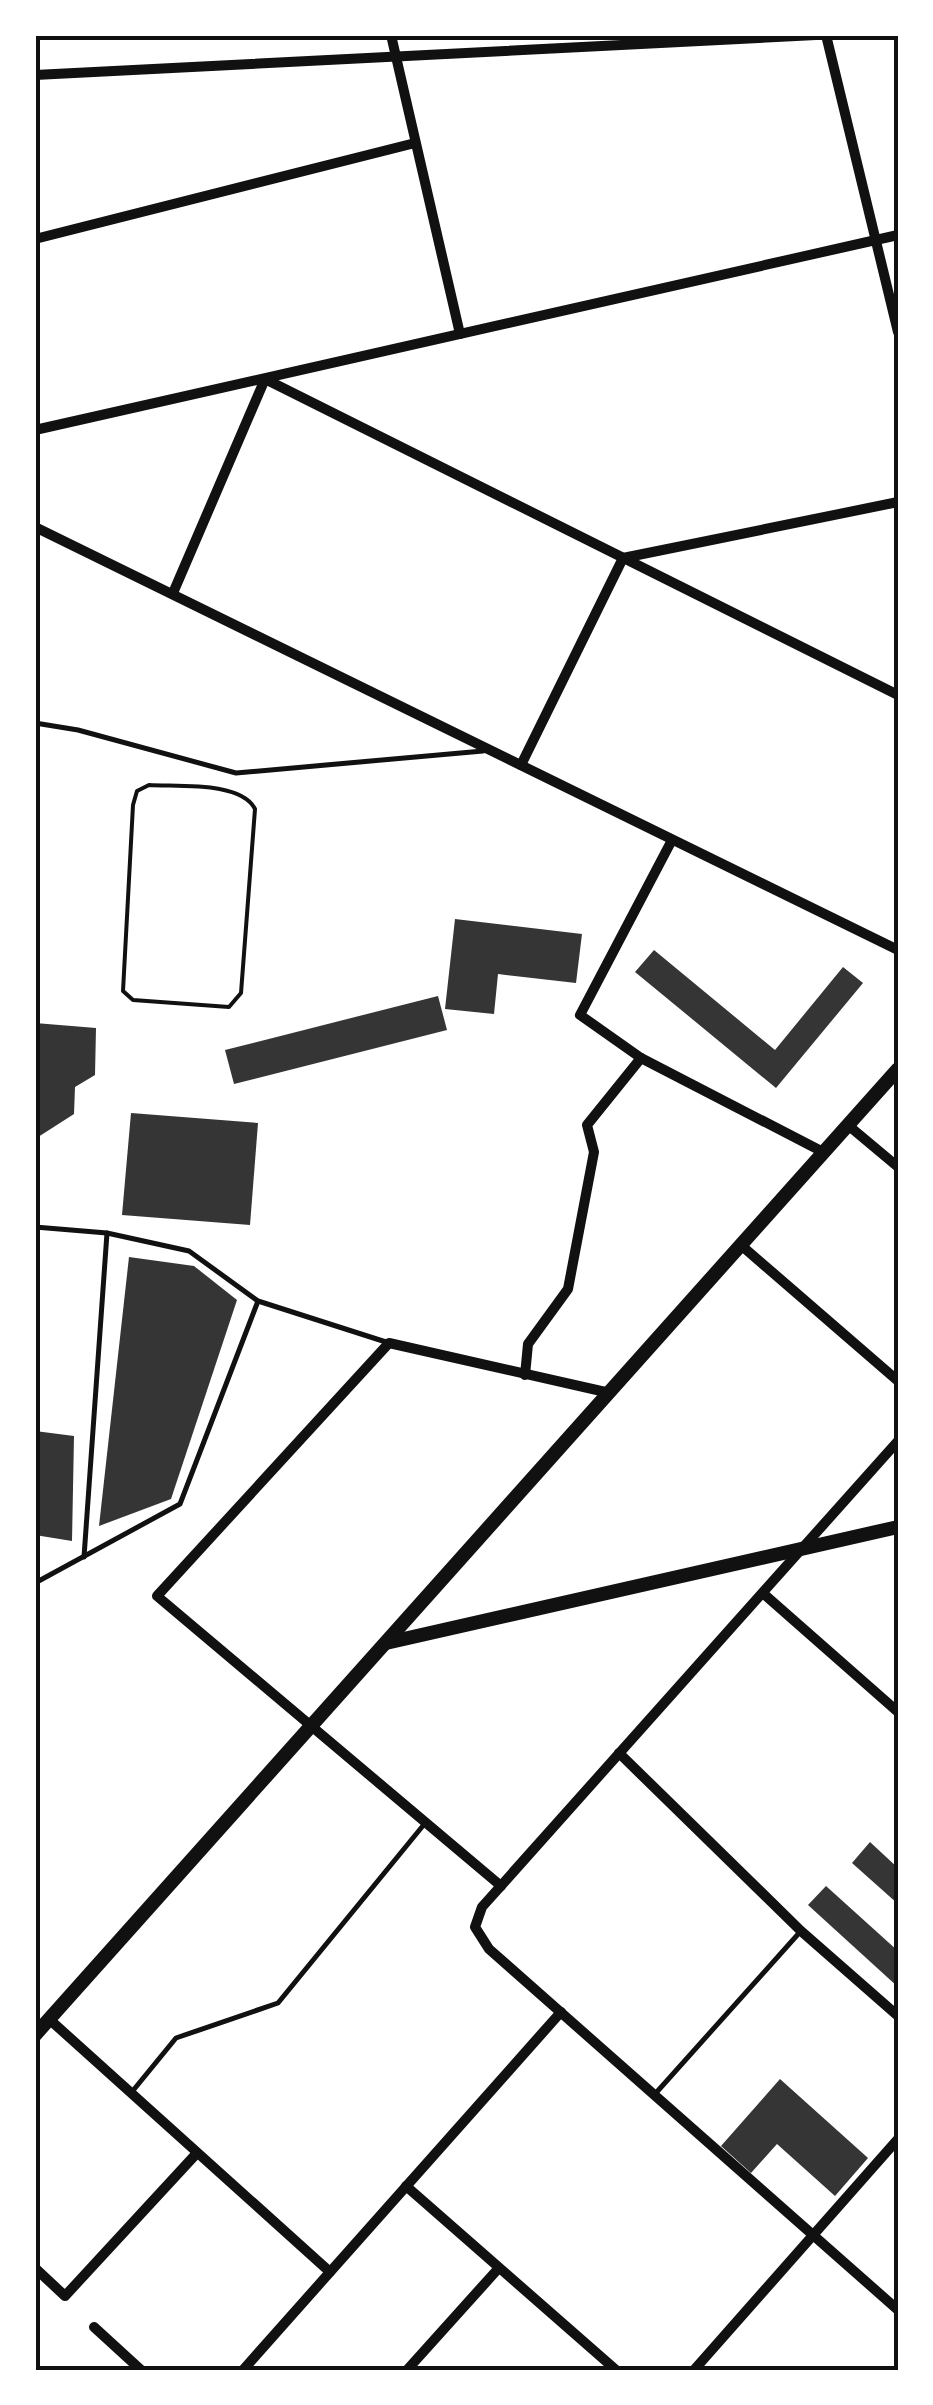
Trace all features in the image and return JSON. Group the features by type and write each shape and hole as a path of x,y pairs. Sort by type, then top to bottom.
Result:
{"main road":[{"path":"35,2035 898,1070"},
{"path":"386,1644 805,1544 898,1527"}],"street":[{"path":"391,35 460,334"},
{"path":"35,76 816,35"},
{"path":"826,35 898,332"},
{"path":"35,239 415,144"},
{"path":"35,430 898,236"},
{"path":"266,379 898,695"},
{"path":"172,593 266,379"},
{"path":"623,558 898,502"},
{"path":"35,527 483,750 898,950"},
{"path":"520,765 623,558"},
{"path":"672,840 580,1015 641,1058 826,1153"},
{"path":"525,1375 528,1344 568,1289 594,1152 587,1125 641,1058"},
{"path":"850,1126 898,1166"},
{"path":"742,1246 898,1380"},
{"path":"501,1886 157,1596 389,1343 610,1393"},
{"path":"898,1441 805,1544 766,1595 482,1907 474,1927 489,1949 898,2310"},
{"path":"766,1595 898,1712"},
{"path":"619,1753 801,1931 898,2016"},
{"path":"243,2370 561,2012"},
{"path":"49,2019 330,2272"},
{"path":"694,2370 898,2139"},
{"path":"35,2268 66,2296 197,2152"},
{"path":"406,2186 616,2370"},
{"path":"407,2370 498,2270"},
{"path":"94,2327 141,2370"}],"lane":[{"path":"35,724 78,730 236,772 483,750"},
{"path":"35,1227 106,1233 189,1251 258,1301 389,1343"},
{"path":"84,1556 106,1233"},
{"path":"35,1583 180,1504 258,1301"},
{"path":"131,2093 176,2038 278,2002 427,1821"},
{"path":"655,2094 801,1931"}],"path":[{"path":"149,785 243,796 255,809 240,998 223,1008 141,1001 127,996 120,982 137,792 149,785"}],"building":[{"path":"455,919 582,934 576,983 498,974 494,1014 445,1009"},
{"path":"654,950 775,1050 843,967 863,983 776,1088 635,972"},
{"path":"438,996 447,1030 234,1084 225,1050"},
{"path":"35,1023 96,1028 95,1075 75,1087 74,1114 35,1139"},
{"path":"131,1113 258,1123 250,1225 122,1215"},
{"path":"129,1257 194,1266 237,1300 171,1499 99,1526"},
{"path":"35,1431 74,1436 72,1541 35,1535"},
{"path":"870,1842 898,1868 898,1904 852,1863"},
{"path":"826,1886 898,1951 898,1987 808,1905"},
{"path":"780,2079 868,2158 835,2196 777,2144 751,2173 721,2146"}]}
